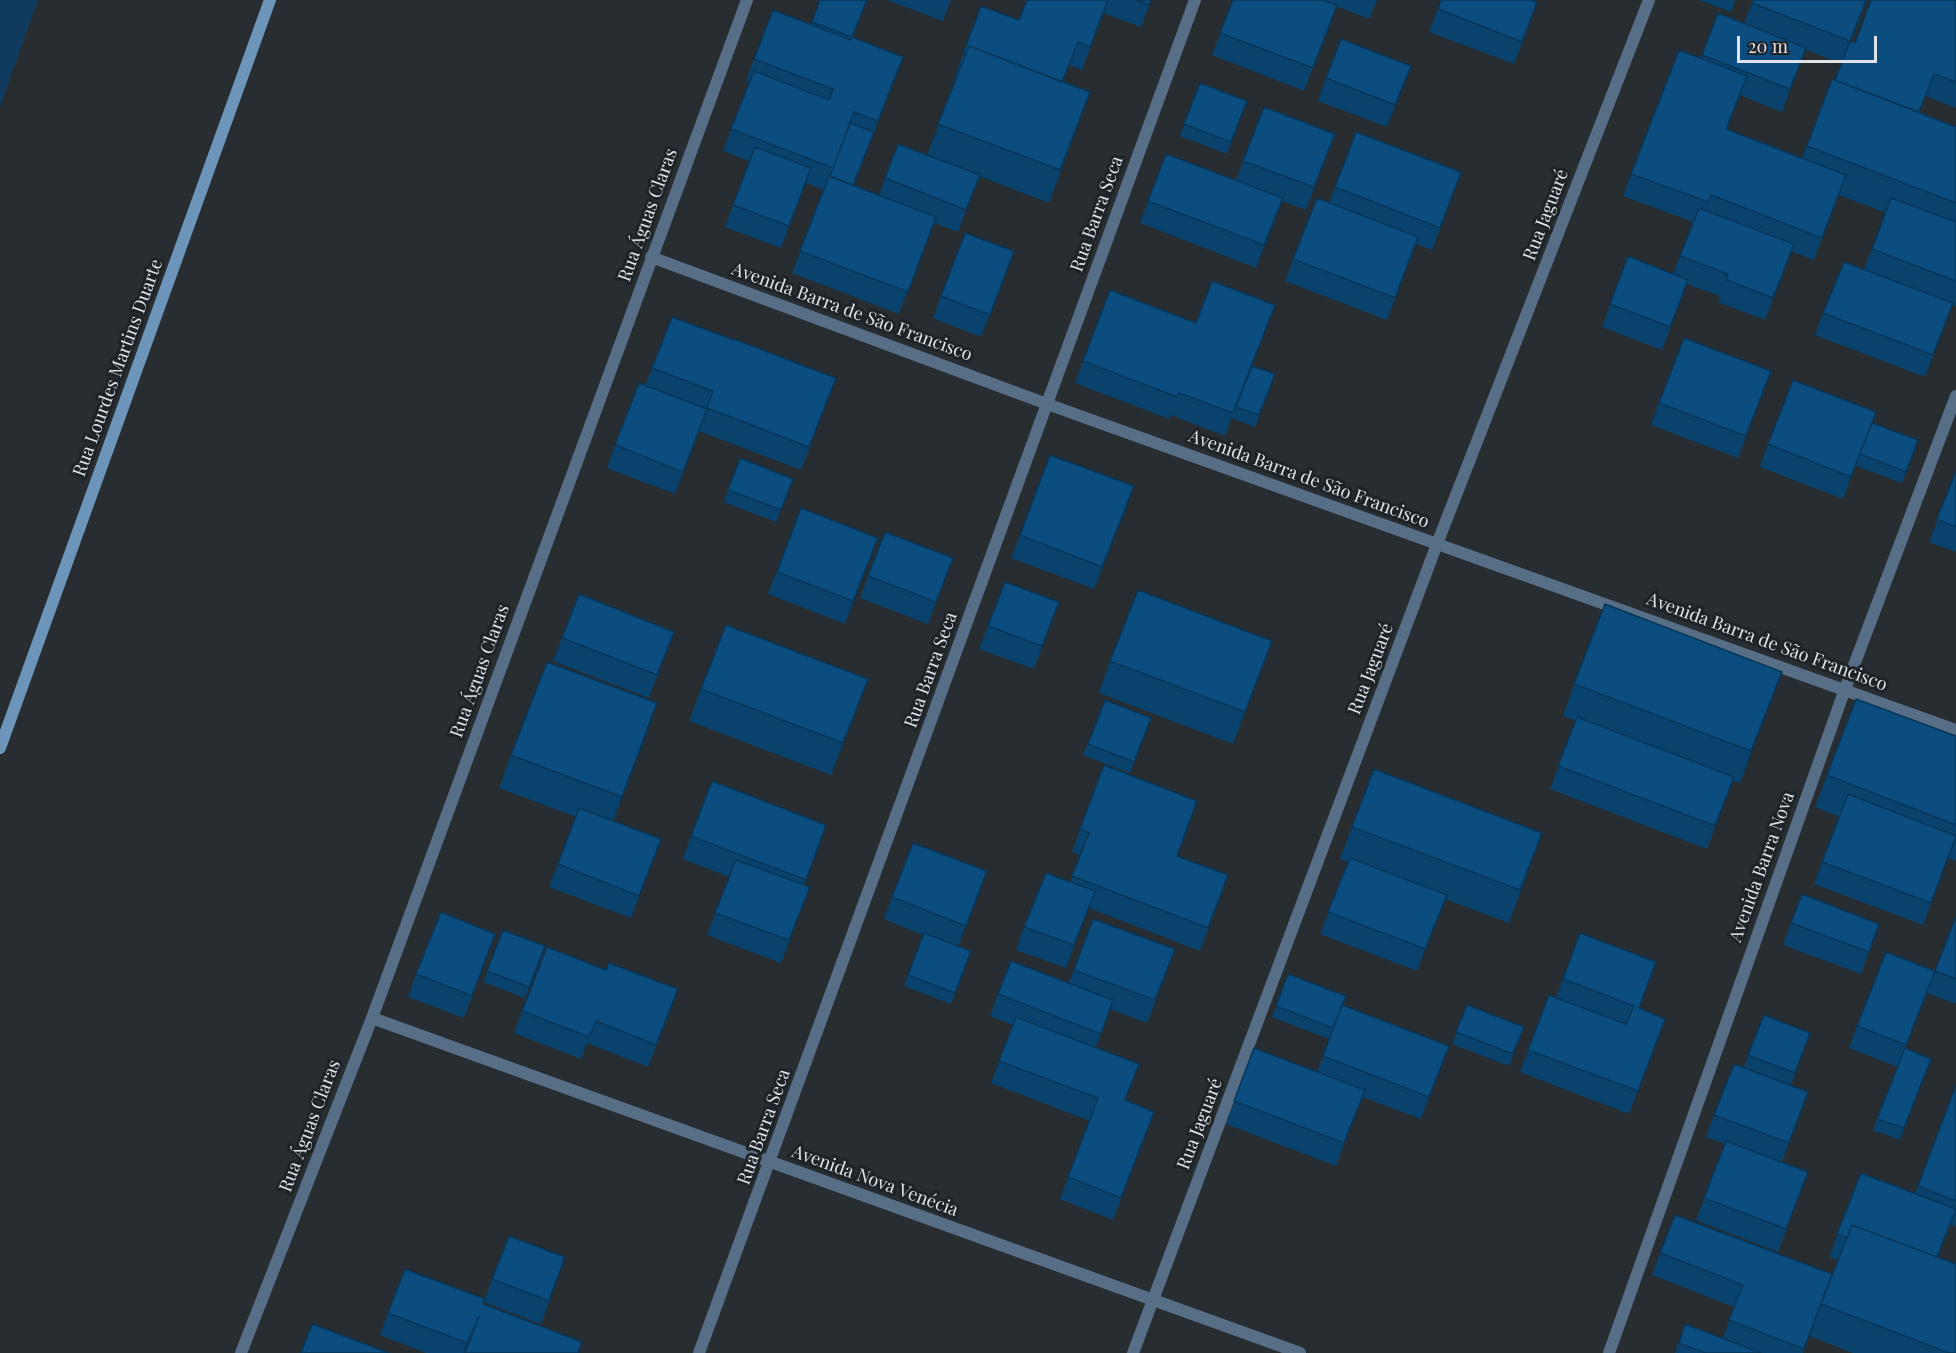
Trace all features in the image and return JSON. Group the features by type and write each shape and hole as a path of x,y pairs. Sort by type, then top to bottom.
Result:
{"main road":[{"name":"Rua Lourdes Martins Duarte","path":"0,748 270,0"}],"street":[{"name":"Rua Águas Claras","path":"241,1353 372,1018 747,0"},
{"name":"Rua Barra Seca","path":"699,1353 1195,0"},
{"name":"Rua Jaguaré","path":"1133,1353 1437,544 1649,0"},
{"name":"Avenida Barra de São Francisco","path":"651,257 1047,404 1956,730"},
{"name":"Avenida Barra Nova","path":"1609,1353 1845,689 1956,396"},
{"name":"Avenida Nova Venécia","path":"372,1018 1299,1353"}],"shaded area":[{"path":"0,0 38,0 0,107"}],"building":[{"path":"820,0 867,0 852,37 812,22"},
{"path":"1027,0 1108,0 1090,47 1078,42 1062,82 969,46 965,55 963,54 981,6 1019,20"},
{"path":"1137,0 1151,0 1149,5"},
{"path":"1233,0 1322,0 1337,5 1313,68 1220,33"},
{"path":"1441,0 1531,0 1537,2 1522,42 1438,9"},
{"path":"1753,0 1866,0 1850,41 1752,3"},
{"path":"1871,0 1956,0 1956,82 1934,74 1919,112 1835,80 1850,41 1855,43"},
{"path":"773,10 903,57 878,121 854,112 833,168 731,129 754,71 829,100 833,89 754,59"},
{"path":"1718,13 1806,48 1790,89 1702,55"},
{"path":"1341,39 1411,66 1395,105 1326,78"},
{"path":"969,46 1090,92 1060,170 938,124"},
{"path":"1679,50 1747,76 1726,129 1846,175 1822,238 1711,195 1708,202 1631,174"},
{"path":"1832,79 1956,127 1956,203 1807,146"},
{"path":"1200,83 1247,101 1231,142 1184,124"},
{"path":"1264,107 1335,134 1314,187 1243,161"},
{"path":"850,123 874,132 853,185 830,176"},
{"path":"1356,132 1461,172 1440,228 1335,187"},
{"path":"898,144 980,175 966,210 885,178"},
{"path":"755,147 811,168 789,226 733,205"},
{"path":"1166,154 1283,198 1264,245 1148,201"},
{"path":"829,176 936,217 908,292 800,251"},
{"path":"1317,198 1418,237 1395,298 1293,259"},
{"path":"1891,198 1956,222 1956,281 1872,249"},
{"path":"1699,208 1794,244 1773,298 1727,280 1728,274 1680,256"},
{"path":"965,233 1014,251 990,315 941,296"},
{"path":"1628,256 1688,280 1670,327 1610,304"},
{"path":"1844,262 1953,303 1933,355 1823,313"},
{"path":"1212,281 1275,305 1233,413 1179,393 1177,397 1083,361 1110,290 1196,323"},
{"path":"672,317 836,378 809,447 707,408 713,391 652,368"},
{"path":"1684,338 1771,371 1746,436 1659,403"},
{"path":"1252,366 1275,374 1259,415 1236,407"},
{"path":"1793,380 1876,412 1851,477 1768,444"},
{"path":"639,383 707,409 683,472 615,445"},
{"path":"1872,423 1918,440 1906,472 1860,454"},
{"path":"1050,455 1134,486 1102,567 1020,535"},
{"path":"740,458 793,479 781,510 728,490"},
{"path":"1956,471 1956,527 1937,519"},
{"path":"801,508 878,538 853,601 777,572"},
{"path":"885,532 953,558 936,602 868,576"},
{"path":"1005,582 1059,602 1042,646 988,626"},
{"path":"1138,590 1272,641 1245,712 1110,661"},
{"path":"579,594 674,632 657,675 562,638"},
{"path":"1605,604 1782,672 1751,751 1574,684"},
{"path":"726,625 868,679 843,743 701,689"},
{"path":"547,662 657,703 622,797 511,755"},
{"path":"1856,699 1956,736 1956,825 1827,775"},
{"path":"1105,700 1151,718 1134,762 1088,744"},
{"path":"1577,717 1734,777 1715,826 1558,766"},
{"path":"1104,765 1197,801 1177,856 1228,875 1208,928 1072,876 1089,833 1080,829"},
{"path":"1374,769 1542,833 1520,890 1352,827"},
{"path":"712,781 826,825 806,880 691,836"},
{"path":"1848,794 1956,836 1931,903 1822,862"},
{"path":"579,808 661,839 639,896 558,864"},
{"path":"913,843 987,871 966,926 892,897"},
{"path":"1350,858 1447,895 1425,949 1328,912"},
{"path":"736,860 810,887 789,940 715,913"},
{"path":"1046,873 1095,891 1074,945 1024,927"},
{"path":"1802,894 1879,924 1869,952 1791,923"},
{"path":"441,912 495,934 472,996 416,974"},
{"path":"1956,916 1956,979 1935,971"},
{"path":"1093,919 1175,949 1155,1000 1074,970"},
{"path":"503,930 545,946 529,987 487,971"},
{"path":"924,933 971,951 955,993 908,975"},
{"path":"1580,933 1656,962 1639,1008 1665,1019 1638,1091 1528,1050 1549,995 1626,1024 1634,1006 1563,979"},
{"path":"547,947 606,970 609,963 678,989 656,1045 596,1021 589,1037 522,1011"},
{"path":"1886,952 1935,971 1906,1045 1857,1026"},
{"path":"1011,961 1113,1000 1101,1034 998,994"},
{"path":"1288,974 1346,996 1333,1028 1276,1006"},
{"path":"1342,1005 1449,1046 1429,1097 1323,1056"},
{"path":"1467,1005 1524,1027 1513,1054 1456,1032"},
{"path":"1764,1015 1810,1033 1795,1073 1748,1055"},
{"path":"1016,1017 1139,1064 1125,1100 1154,1112 1121,1198 1068,1177 1098,1098 999,1061"},
{"path":"1254,1048 1365,1090 1344,1143 1234,1101"},
{"path":"1905,1048 1931,1059 1904,1128 1877,1119"},
{"path":"1734,1064 1808,1092 1789,1143 1714,1115"},
{"path":"1956,1085 1956,1201 1918,1186"},
{"path":"1726,1141 1808,1172 1786,1229 1704,1198"},
{"path":"1861,1173 1956,1209 1937,1257 1852,1225 1847,1238 1837,1234"},
{"path":"1675,1215 1832,1274 1804,1349 1729,1320 1743,1285 1660,1253"},
{"path":"1852,1225 1956,1264 1956,1353 1949,1353 1821,1304"},
{"path":"509,1236 565,1257 549,1301 492,1279"},
{"path":"405,1269 485,1299 483,1304 582,1342 578,1353 465,1353 479,1317 467,1343 388,1313"},
{"path":"312,1324 389,1353 301,1353"},
{"path":"1685,1324 1761,1353 1706,1353 1679,1343"}]}
